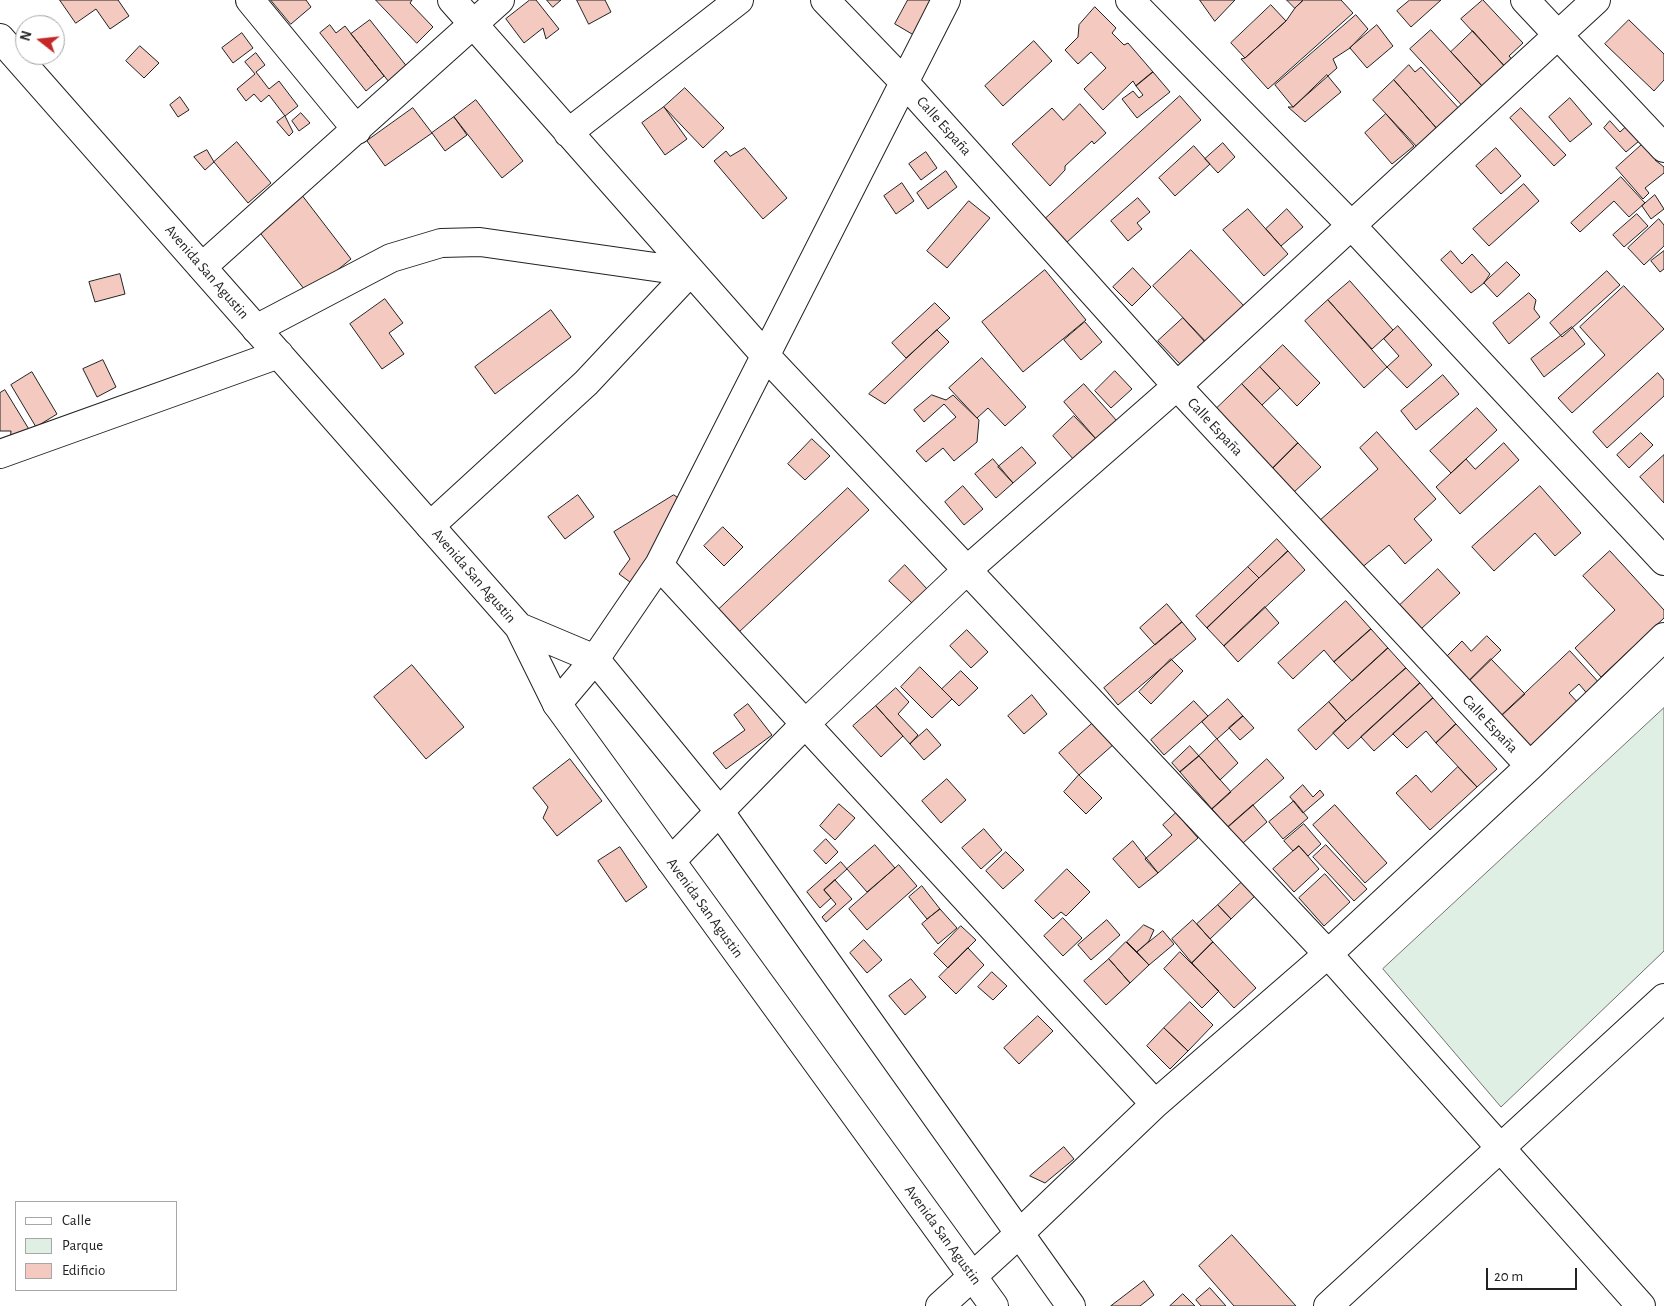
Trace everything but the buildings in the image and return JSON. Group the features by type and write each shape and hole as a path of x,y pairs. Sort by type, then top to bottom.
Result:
{"street":[{"path":"250,0 356,130"},
{"path":"452,0 764,354 1328,954 1500,1150 1641,1306"},
{"path":"202,267 474,26 500,0"},
{"path":"568,133 739,0"},
{"name":"Calle España","path":"825,0 905,83 1177,386 1530,766"},
{"path":"557,704 595,659 659,565 764,354 946,0"},
{"path":"1130,0 1351,226 1664,561"},
{"path":"1525,0 1664,148"},
{"path":"671,861 806,723 967,570 1177,386 1596,0"},
{"name":"Avenida San Agustin","path":"0,38 519,627 557,704 994,1306"},
{"path":"256,329 391,258 441,243 480,242 690,272"},
{"path":"430,526 586,382 690,272"},
{"path":"0,454 279,354"},
{"path":"659,565 1155,1104"},
{"path":"519,627 595,659 720,812 1071,1306"},
{"path":"940,1306 1020,1233 1155,1104 1328,954 1530,766 1664,637"},
{"path":"1334,1304 1664,998"}],"green space":[{"path":"1664,708 1664,951 1501,1107 1383,969"}]}
